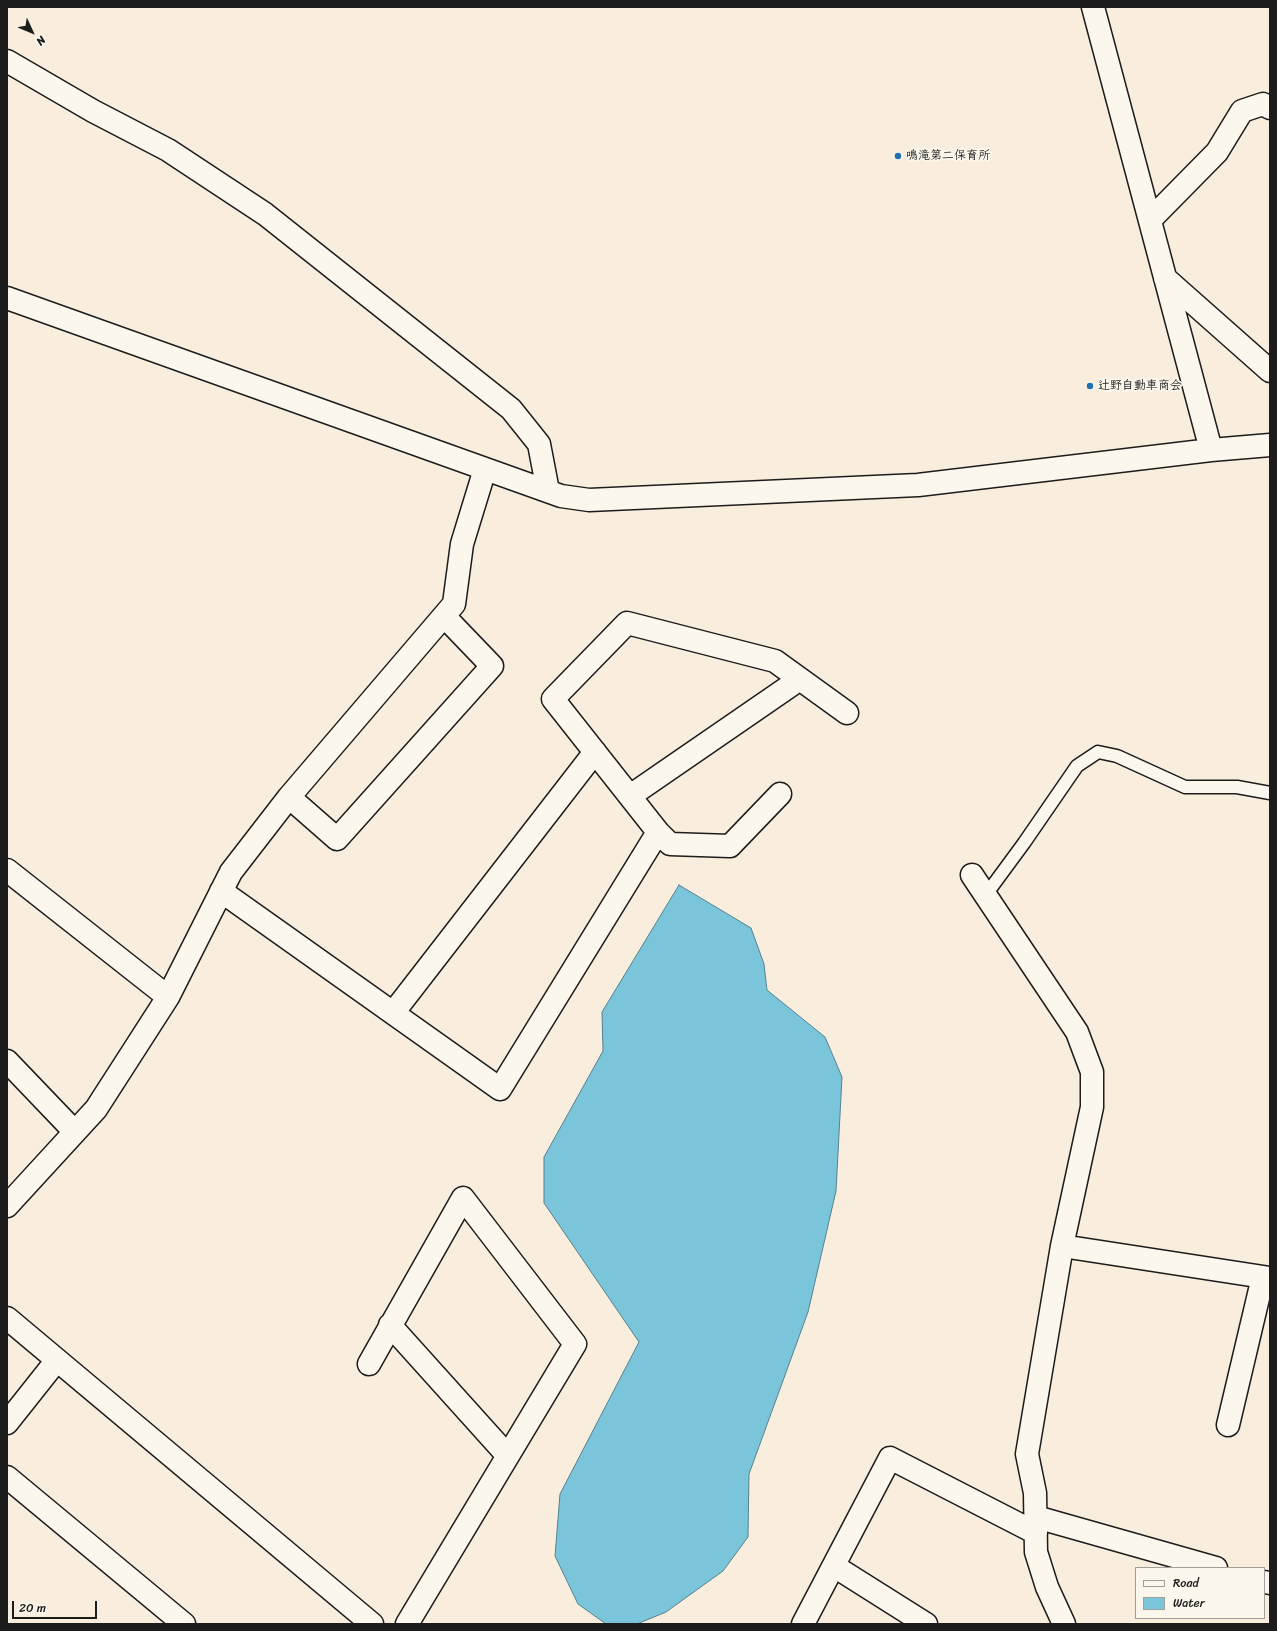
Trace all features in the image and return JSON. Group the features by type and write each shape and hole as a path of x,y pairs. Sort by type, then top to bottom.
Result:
{"street":[{"path":"1093,7 1211,450"},
{"path":"7,61 92,111 168,150 265,214 498,399 510,409 538,444 548,492"},
{"path":"1150,220 1217,152 1242,111 1263,104 1270,108"},
{"path":"1165,278 1270,371"},
{"path":"7,298 548,492 561,496 589,500 918,485 1211,450 1270,445"},
{"path":"7,1206 96,1109 168,997 231,872 289,797 454,604 462,544 485,469"},
{"path":"289,797 337,839 492,666 444,616"},
{"path":"780,794 730,846 670,844 658,832 553,699 627,623 775,661 847,713"},
{"path":"630,796 800,679"},
{"path":"393,1013 595,752"},
{"path":"221,890 500,1089 658,832"},
{"path":"7,870 168,997"},
{"path":"972,875 1077,1032 1092,1072 1092,1107 1062,1246 1027,1454 1035,1493 1036,1552 1047,1587 1064,1624"},
{"path":"7,1061 75,1132"},
{"path":"369,1364 463,1198 575,1344 507,1455 408,1624"},
{"path":"1062,1246 1267,1278 1228,1425"},
{"path":"7,1318 372,1624"},
{"path":"390,1325 507,1455"},
{"path":"7,1423 57,1360"},
{"path":"803,1624 890,1458 1036,1525 1212,1567"},
{"path":"7,1477 184,1624"},
{"path":"834,1566 926,1624"}],"lane":[{"path":"985,896 1024,843 1077,766 1098,752 1117,756 1185,786 1237,788 1270,794"}],"water":[{"path":"679,885 751,928 764,964 767,990 825,1037 842,1077 836,1191 808,1312 749,1474 748,1537 723,1571 666,1612 637,1624 606,1624 578,1604 555,1556 560,1494 639,1342 544,1203 544,1157 603,1051 602,1012"}],"place":[{"name":"鳴滝第二保育所","path":"898,156"},
{"name":"辻野自動車商会","path":"1090,386"}]}
